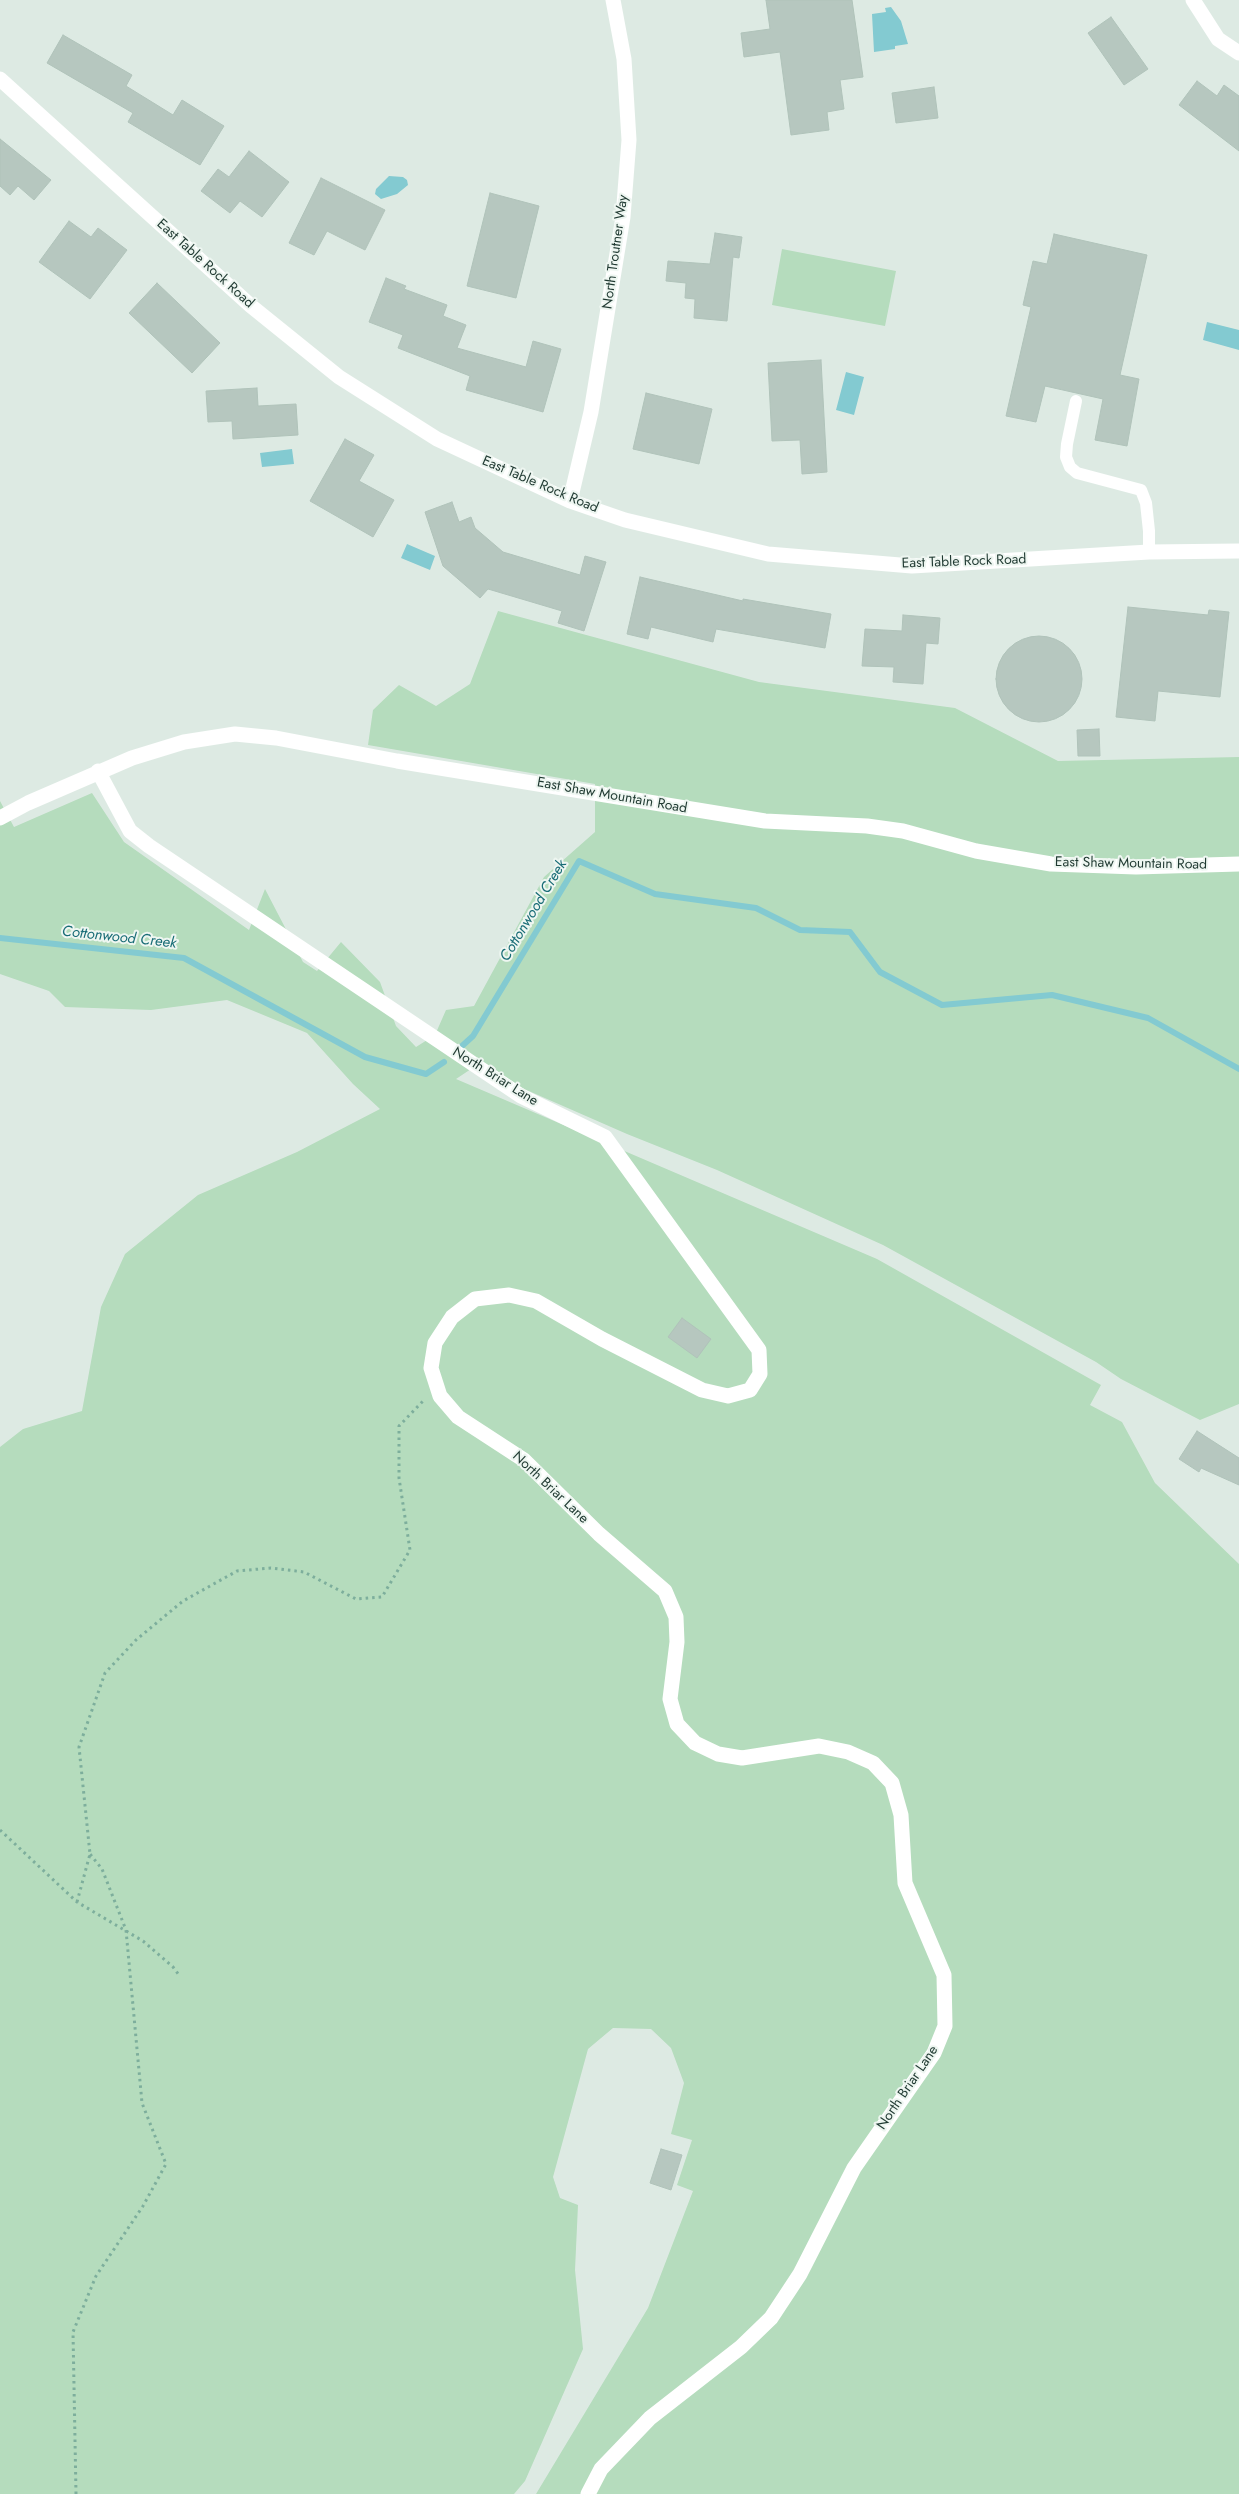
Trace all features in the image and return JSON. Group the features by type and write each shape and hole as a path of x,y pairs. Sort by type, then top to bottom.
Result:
{"street":[{"name":"North Troutner Way","path":"570,501 591,412 623,216 629,140 624,59 613,0"},
{"path":"1193,0 1218,39 1239,53"},
{"name":"East Table Rock Road","path":"0,79 251,306 339,377 437,439 570,501 625,520 768,554 912,566 1149,552 1239,550"},
{"name":"East Shaw Mountain Road","path":"0,818 98,771 184,742 243,735 276,738 397,761 765,821 867,826 903,831 976,851 1052,864 1136,867 1239,864"},
{"name":"North Briar Lane","path":"98,771 130,831 149,846 521,1096 605,1137 759,1350 760,1374 750,1390 728,1396 702,1390 602,1339 536,1301 509,1294 475,1299 452,1317 434,1343 431,1368 440,1396 458,1417 524,1460 599,1534 665,1590 676,1617 676,1642 670,1699 677,1724 695,1743 718,1754 742,1758 818,1746 848,1752 873,1762 892,1783 901,1815 905,1883 944,1975 945,2026 934,2053 854,2168 800,2274 771,2318 742,2347 650,2418 601,2469 588,2494"}],"lane":[{"path":"1076,401 1067,444 1066,457 1070,467 1077,473 1141,490 1146,503 1149,552"}],"path":[{"path":"77,1902 90,1854 79,1747 105,1674 136,1640 184,1601 237,1571 271,1568 304,1572 356,1599 382,1597 410,1550 399,1478 400,1426 437,1386"},
{"path":"0,1830 77,1902 126,1930 173,1967 179,1976"},
{"path":"76,2494 73,2332 96,2276 143,2206 166,2164 142,2103 126,1930 102,1869 90,1854"}],"green space":[{"path":"782,249 896,271 885,326 772,305"},
{"path":"498,611 759,682 955,708 1058,761 1239,757 1239,1404 1200,1420 1121,1379 1096,1362 883,1245 717,1170 627,1134 474,1067 456,1079 877,1259 1101,1385 1090,1405 1122,1422 1155,1483 1239,1564 1239,2494 536,2494 648,2308 693,2191 677,2185 692,2140 671,2134 684,2083 671,2048 651,2029 613,2028 588,2049 553,2177 560,2198 578,2205 575,2270 583,2349 525,2481 514,2494 0,2494 0,1447 23,1429 82,1411 101,1307 125,1254 198,1195 297,1152 380,1109 353,1084 307,1033 227,1000 151,1010 65,1007 49,991 0,974 0,801 14,827 92,793 124,842 249,930 265,889 303,962 317,971 341,942 380,982 396,1026 416,1047 435,1035 446,1010 474,1006 544,877 595,832 595,784 368,745 373,710 399,685 436,706 470,684"}],"water":[{"path":"891,7 901,21 908,44 895,46 895,49 874,52 872,14 886,12 885,8"},
{"path":"389,176 403,177 407,180 408,185 397,194 381,199 375,194 376,189"},
{"path":"1207,322 1239,330 1239,350 1203,340"},
{"path":"846,372 864,377 854,415 836,410"},
{"path":"292,449 294,464 262,467 260,453"},
{"path":"407,544 435,556 430,570 401,558"}],"building":[{"path":"766,0 852,0 863,77 840,80 844,109 827,112 829,130 791,135 780,52 744,57 741,33 770,29"},
{"path":"1111,17 1148,69 1124,85 1088,33"},
{"path":"63,35 132,75 126,86 173,115 182,100 224,126 200,165 128,122 133,113 47,63"},
{"path":"1197,81 1217,96 1224,85 1239,96 1239,151 1179,105"},
{"path":"934,87 938,118 896,123 892,93"},
{"path":"0,139 51,180 34,200 18,186 10,195 0,186"},
{"path":"249,151 289,182 262,217 240,201 230,213 201,191 218,169 229,177"},
{"path":"321,178 385,210 365,250 327,231 314,255 289,243"},
{"path":"490,193 539,206 516,298 467,286"},
{"path":"69,221 91,237 98,228 127,250 90,299 39,262"},
{"path":"715,233 742,237 739,258 733,257 727,321 694,318 695,299 685,298 686,283 666,281 668,261 710,264"},
{"path":"1054,234 1147,255 1120,375 1139,379 1127,446 1095,440 1103,399 1045,386 1036,422 1006,416 1031,307 1023,305 1033,261 1047,264"},
{"path":"386,278 406,286 404,289 447,305 443,316 466,325 457,348 526,367 533,341 561,349 543,412 466,390 470,376 398,348 403,335 369,322"},
{"path":"157,283 220,343 192,373 129,313"},
{"path":"821,360 827,472 802,474 800,440 772,441 768,363"},
{"path":"257,388 258,406 296,404 298,435 233,439 232,421 208,422 206,391"},
{"path":"646,393 712,409 699,464 633,449"},
{"path":"345,439 374,455 359,481 394,500 373,537 310,501"},
{"path":"452,502 459,522 471,517 475,528 503,552 580,575 585,556 606,562 584,631 558,623 562,611 488,589 480,598 443,566 425,512"},
{"path":"640,577 743,601 743,599 831,614 825,648 716,629 713,642 651,627 648,639 627,634"},
{"path":"1128,607 1208,615 1209,610 1229,612 1220,697 1158,691 1155,721 1116,717"},
{"path":"903,615 940,618 938,644 926,643 923,684 893,682 894,667 862,666 865,629 902,631"},
{"path":"1039,636 1055,639 1063,643 1075,655 1079,663 1082,679 1079,695 1075,703 1063,715 1055,719 1039,722 1023,719 1015,715 1003,703 999,695 996,679 999,663 1003,655 1015,643 1023,639"},
{"path":"1099,729 1100,756 1078,756 1077,730"},
{"path":"682,1318 711,1339 697,1358 668,1337"},
{"path":"1197,1431 1239,1458 1239,1485 1201,1468 1199,1472 1179,1459"},
{"path":"661,2149 682,2155 671,2190 650,2183"}],"waterway":[{"name":"Cottonwood Creek","path":"462,1046 473,1036 579,861 655,894 756,908 800,930 850,932 880,972 942,1005 1052,995 1148,1018 1239,1069"},
{"name":"Cottonwood Creek","path":"0,938 184,958 365,1057 426,1074 444,1062"}]}
